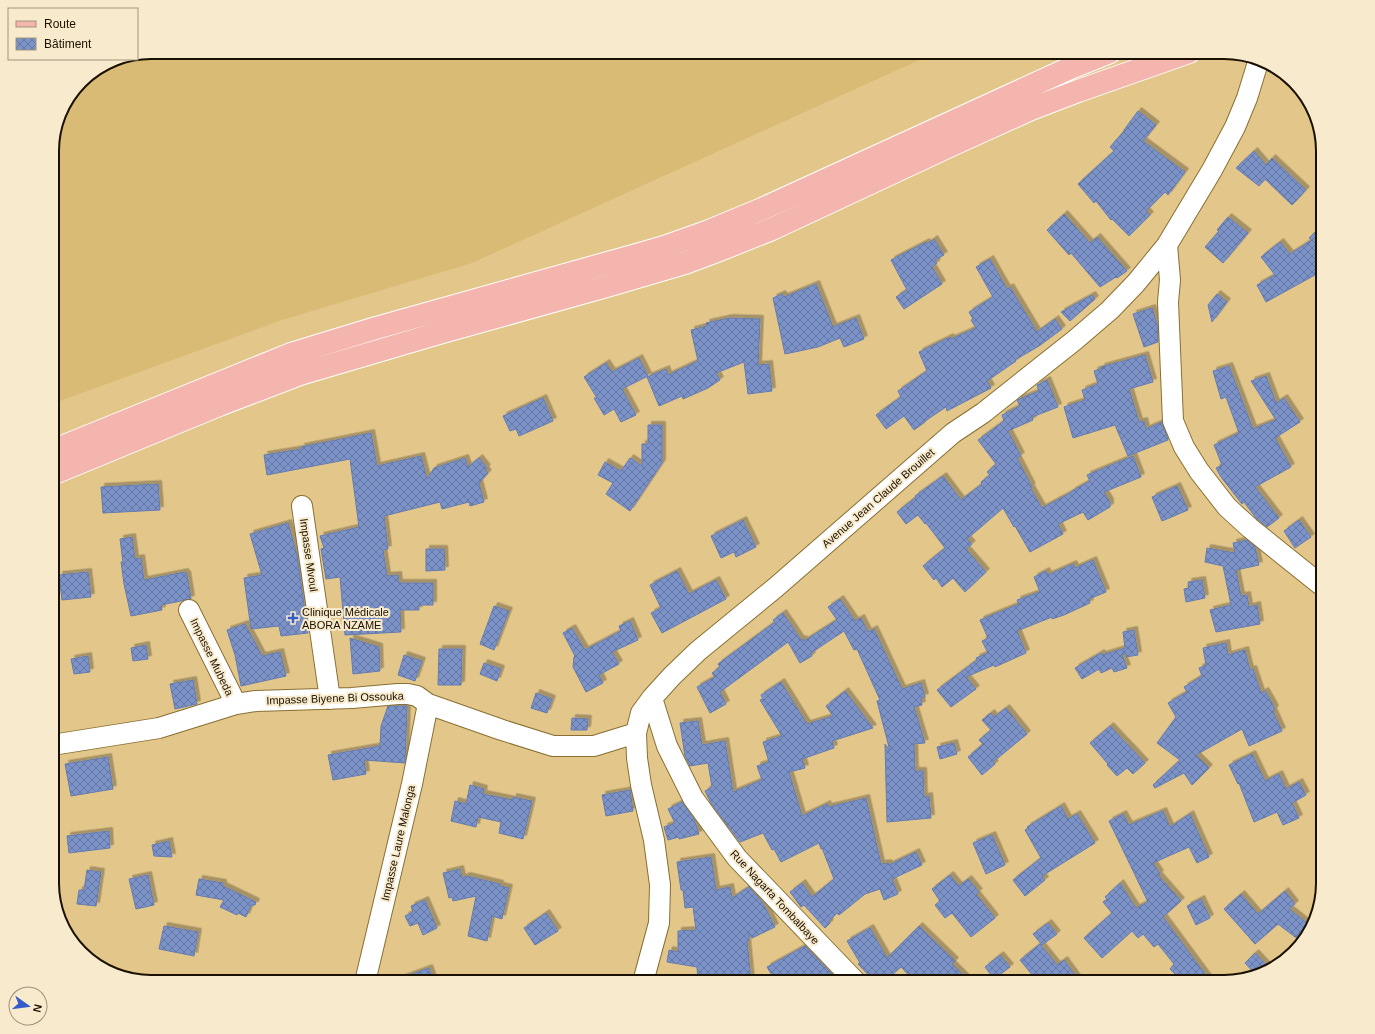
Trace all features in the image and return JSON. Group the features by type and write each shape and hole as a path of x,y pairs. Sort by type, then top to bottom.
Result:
{"main road":[{"path":"59,448 291,354 376,328 664,247 709,231 762,209 1092,59"},
{"path":"59,471 219,405 300,374 607,286 717,251 772,229 1031,109 1169,59"}],"street":[{"name":"Avenue Jean Claude Brouillet","path":"645,975 659,923 660,885 654,840 641,785 637,758 636,733 642,713 652,698 698,651 775,588 953,432 983,413 1076,340 1110,310 1136,284 1167,245 1212,170 1235,127 1247,98 1257,65"},
{"path":"1167,245 1170,280 1168,302 1174,421 1184,447 1199,471 1227,507 1250,528 1316,581"},
{"name":"Impasse Mvoul","path":"302,506 330,699"},
{"name":"Impasse Mubeda","path":"189,610 236,704"},
{"name":"Impasse Biyene Bi Ossouka","path":"59,744 159,728 236,704 256,701 330,699 408,694 417,696 428,704 553,746 594,746 636,733"},
{"name":"Rue Nagarta Tombalbaye","path":"652,698 667,746 693,798 737,858 849,975"},
{"name":"Impasse Laure Malonga","path":"367,975 412,784 428,704"}],"shaded area":[{"path":"151,59 922,59 472,263 282,320 59,401 59,145 62,127 68,110 82,90 100,74 127,62"}],"building":[{"path":"1138,111 1156,125 1143,141 1185,172 1168,195 1165,192 1146,211 1150,215 1129,236 1112,219 1111,220 1096,201 1094,203 1078,184 1114,151 1110,147 1124,131"},
{"path":"1254,151 1266,165 1272,158 1306,190 1292,205 1265,179 1259,186 1236,168"},
{"path":"1064,214 1090,243 1097,237 1127,271 1100,287 1071,253 1069,255 1047,230"},
{"path":"1228,217 1248,233 1223,263 1205,247 1219,231 1217,230"},
{"path":"1316,231 1315,275 1266,302 1257,285 1275,275 1261,257 1280,242 1290,254 1312,240 1309,238"},
{"path":"934,239 944,255 935,260 937,263 932,267 942,284 904,309 896,297 907,290 891,260 926,242 927,244"},
{"path":"990,259 1007,289 1010,287 1037,332 1055,319 1062,329 1039,346 1015,360 1016,361 987,381 991,388 947,411 946,407 914,430 904,416 886,429 876,415 901,397 898,391 927,371 919,352 950,337 951,339 976,328 971,320 973,319 969,312 993,297 976,267"},
{"path":"816,284 833,327 856,318 864,339 844,347 840,338 818,347 785,354 773,298 782,294 784,297"},
{"path":"1217,294 1227,302 1212,322 1208,305"},
{"path":"1092,295 1095,299 1070,321 1061,312"},
{"path":"1152,308 1157,324 1158,342 1144,347 1133,314"},
{"path":"729,318 760,319 758,365 769,364 772,391 748,394 744,362 716,373 720,380 708,388 683,399 682,396 659,406 647,377 666,369 668,375 698,361 691,330 707,326 706,323"},
{"path":"1145,355 1153,382 1129,389 1139,422 1144,421 1146,429 1162,422 1168,440 1128,456 1115,425 1073,438 1064,407 1085,400 1082,390 1098,384 1094,371 1103,368 1101,367"},
{"path":"639,358 648,376 622,389 636,415 621,422 614,409 604,415 594,398 597,398 584,377 606,363 612,372"},
{"path":"1229,366 1253,429 1276,420 1251,381 1266,376 1276,403 1284,398 1300,422 1275,438 1291,467 1255,487 1279,518 1267,527 1256,518 1244,502 1242,504 1221,477 1216,468 1222,465 1214,445 1239,433 1226,397 1221,399 1213,371"},
{"path":"1047,380 1058,407 1032,417 1033,420 1008,431 1021,456 1017,458 1032,487 1030,487 1042,508 1090,481 1087,475 1133,456 1141,477 1104,492 1110,502 1110,507 1088,520 1083,512 1058,524 1063,534 1030,552 1003,508 967,539 972,544 966,549 986,572 965,592 953,578 942,587 936,578 934,580 923,566 945,548 918,515 906,524 897,512 916,497 915,496 943,476 961,500 982,484 981,482 990,475 987,472 996,464 978,440 1004,421 1002,415 1020,406 1017,400 1039,391 1037,385"},
{"path":"543,398 553,421 519,436 516,429 510,431 503,416"},
{"path":"648,425 662,425 662,463 630,511 606,494 613,483 598,475 605,462 621,471 630,458 642,466 642,444 648,444"},
{"path":"371,433 377,466 421,456 427,479 434,468 465,458 468,467 479,458 487,468 485,470 488,473 479,483 484,502 470,506 469,502 442,509 440,502 384,516 388,549 383,550 387,576 398,575 399,583 433,583 433,605 419,605 419,610 400,610 401,632 345,635 340,577 326,579 321,549 324,548 320,536 359,527 350,459 267,475 264,455 301,449 301,447"},
{"path":"158,484 160,510 103,513 101,487"},
{"path":"1177,486 1188,510 1162,521 1152,497"},
{"path":"743,520 756,547 736,557 734,552 721,558 711,536"},
{"path":"1299,520 1311,537 1295,548 1284,531"},
{"path":"288,523 297,555 308,633 281,636 279,626 251,629 244,578 262,575 250,534"},
{"path":"132,537 135,559 141,558 144,580 185,572 186,575 187,574 191,599 161,605 162,610 131,616 124,584 120,539"},
{"path":"1247,540 1255,547 1259,565 1236,570 1241,596 1247,595 1249,607 1257,605 1260,624 1216,632 1210,610 1231,605 1223,566 1205,562 1207,548 1235,553 1233,543"},
{"path":"426,549 444,549 445,570 426,571"},
{"path":"1093,560 1106,592 1089,599 1090,603 1064,615 1052,619 1052,617 1017,631 1026,653 995,667 994,665 966,677 976,689 951,707 937,690 977,660 976,658 988,653 982,641 988,638 980,620 1019,604 1017,600 1040,592 1034,577 1046,571 1048,575 1073,564 1075,568"},
{"path":"677,571 689,594 716,580 726,599 662,633 651,613 661,608 650,585"},
{"path":"88,572 91,597 62,600 59,575"},
{"path":"1202,580 1205,598 1186,602 1184,589 1189,588 1188,582"},
{"path":"840,599 855,621 861,618 868,632 874,629 902,689 921,683 925,697 921,698 922,705 914,707 925,743 914,744 915,771 923,771 924,797 929,796 931,818 887,822 885,744 890,751 877,701 880,700 857,649 854,650 844,631 811,653 812,656 800,663 788,642 720,692 726,704 710,713 697,687 715,677 712,673 720,667 718,664 775,622 773,620 783,613 801,640 803,639 804,641 837,620 828,607"},
{"path":"494,606 509,611 494,650 480,644"},
{"path":"630,621 638,640 612,652 619,664 599,675 603,683 586,692 573,667 575,656 563,633 572,628 585,650 621,631 619,626"},
{"path":"245,624 262,656 280,652 286,676 241,686 235,655 227,630"},
{"path":"1134,630 1138,655 1126,657 1126,653 1122,655 1127,668 1114,672 1112,668 1101,673 1099,669 1082,679 1075,668 1101,653 1102,655 1125,648 1123,632"},
{"path":"350,638 379,647 380,671 353,674"},
{"path":"1226,643 1228,655 1245,650 1250,670 1253,669 1261,693 1265,691 1272,703 1275,709 1273,711 1282,731 1249,746 1242,729 1196,755 1209,768 1192,785 1184,773 1155,788 1153,785 1180,760 1157,743 1176,717 1168,703 1187,692 1184,687 1202,676 1199,668 1206,665 1203,648"},
{"path":"146,645 148,659 133,661 131,648"},
{"path":"439,649 462,649 461,685 438,685"},
{"path":"404,655 422,661 415,681 398,675"},
{"path":"88,656 90,672 74,674 71,659"},
{"path":"484,663 501,669 497,681 480,674"},
{"path":"193,680 197,704 175,709 170,684"},
{"path":"781,682 807,724 833,716 826,706 845,691 873,728 832,741 834,748 802,759 805,768 789,772 802,816 827,804 828,807 866,798 881,864 888,863 889,865 916,852 922,865 892,879 898,894 884,900 880,889 865,894 839,915 837,913 829,921 830,923 825,928 804,905 801,907 790,892 802,883 812,897 834,879 819,843 781,862 774,849 772,850 763,833 740,842 712,805 705,791 712,787 708,763 690,766 685,756 680,723 698,721 702,745 725,741 733,792 762,780 757,766 769,762 763,742 782,736 760,700 763,699 761,695"},
{"path":"536,693 552,699 547,713 531,708"},
{"path":"388,706 407,706 405,763 364,760 366,774 333,780 328,755 380,746 381,726"},
{"path":"1006,708 1027,734 993,762 995,764 982,775 968,757 983,744 979,740 991,730 982,720 991,713 994,717"},
{"path":"572,718 588,719 587,730 571,730"},
{"path":"1110,726 1145,763 1133,774 1127,768 1117,776 1090,743"},
{"path":"954,743 957,754 940,759 937,747"},
{"path":"1252,754 1265,781 1279,774 1286,789 1299,782 1306,795 1292,803 1299,818 1283,825 1277,812 1254,822 1239,783 1238,784 1229,765"},
{"path":"108,757 113,789 71,796 65,764"},
{"path":"470,785 484,789 483,794 513,800 513,797 532,801 523,839 499,833 501,822 478,817 476,827 451,821 455,801 466,804"},
{"path":"630,790 633,811 606,816 602,795"},
{"path":"682,802 694,819 699,834 668,840 664,827 675,823 668,809"},
{"path":"1061,806 1068,819 1077,814 1095,843 1042,876 1045,880 1025,896 1013,880 1041,858 1025,830 1028,828 1027,827"},
{"path":"1163,811 1170,827 1190,814 1209,857 1197,863 1189,847 1153,863 1160,874 1158,875 1181,901 1163,917 1206,975 1176,975 1170,969 1174,964 1158,944 1154,947 1143,934 1138,938 1132,931 1102,958 1084,938 1112,913 1103,902 1107,899 1105,897 1120,883 1136,908 1148,902 1109,821 1123,814 1129,825"},
{"path":"109,831 110,848 69,853 67,836"},
{"path":"992,835 1005,865 986,874 973,843"},
{"path":"169,841 172,857 154,856 152,845"},
{"path":"711,857 716,890 730,887 732,898 749,887 763,903 775,927 752,938 749,933 749,940 747,941 750,975 698,975 697,967 667,962 669,950 678,952 678,931 696,930 693,907 685,908 677,862"},
{"path":"460,869 462,878 467,876 500,884 500,886 509,888 502,919 492,916 487,941 468,936 476,896 453,901 452,897 449,898 443,873"},
{"path":"87,870 101,872 96,906 77,904 79,890 84,890"},
{"path":"148,875 154,905 136,909 129,879"},
{"path":"950,875 959,886 968,879 979,892 976,894 995,918 971,937 952,913 945,918 935,905 940,901 932,889"},
{"path":"199,879 223,883 223,886 256,902 255,905 251,905 246,917 238,913 237,915 220,907 224,900 196,895"},
{"path":"1285,891 1295,904 1289,909 1307,923 1297,939 1278,924 1255,944 1224,909 1241,894 1258,914"},
{"path":"1201,899 1210,918 1196,925 1187,906"},
{"path":"425,900 437,928 423,935 418,923 410,926 405,916 413,912 411,906"},
{"path":"546,913 558,931 535,945 524,928"},
{"path":"1048,923 1057,934 1042,945 1033,934"},
{"path":"164,926 198,932 194,956 159,949"},
{"path":"919,926 955,961 952,964 963,975 908,975 901,967 892,975 868,975 858,964 860,963 847,941 870,928 887,958"},
{"path":"1040,944 1057,965 1064,960 1075,975 1032,975 1020,960"},
{"path":"805,946 833,975 772,975 767,967"},
{"path":"1255,953 1266,965 1252,971 1245,963"},
{"path":"1000,955 1010,967 999,975 991,975 985,967"},
{"path":"429,968 432,975 410,975"}],"place":[{"name":"Clinique Médicale ABORA NZAME","path":"293,618"}]}
